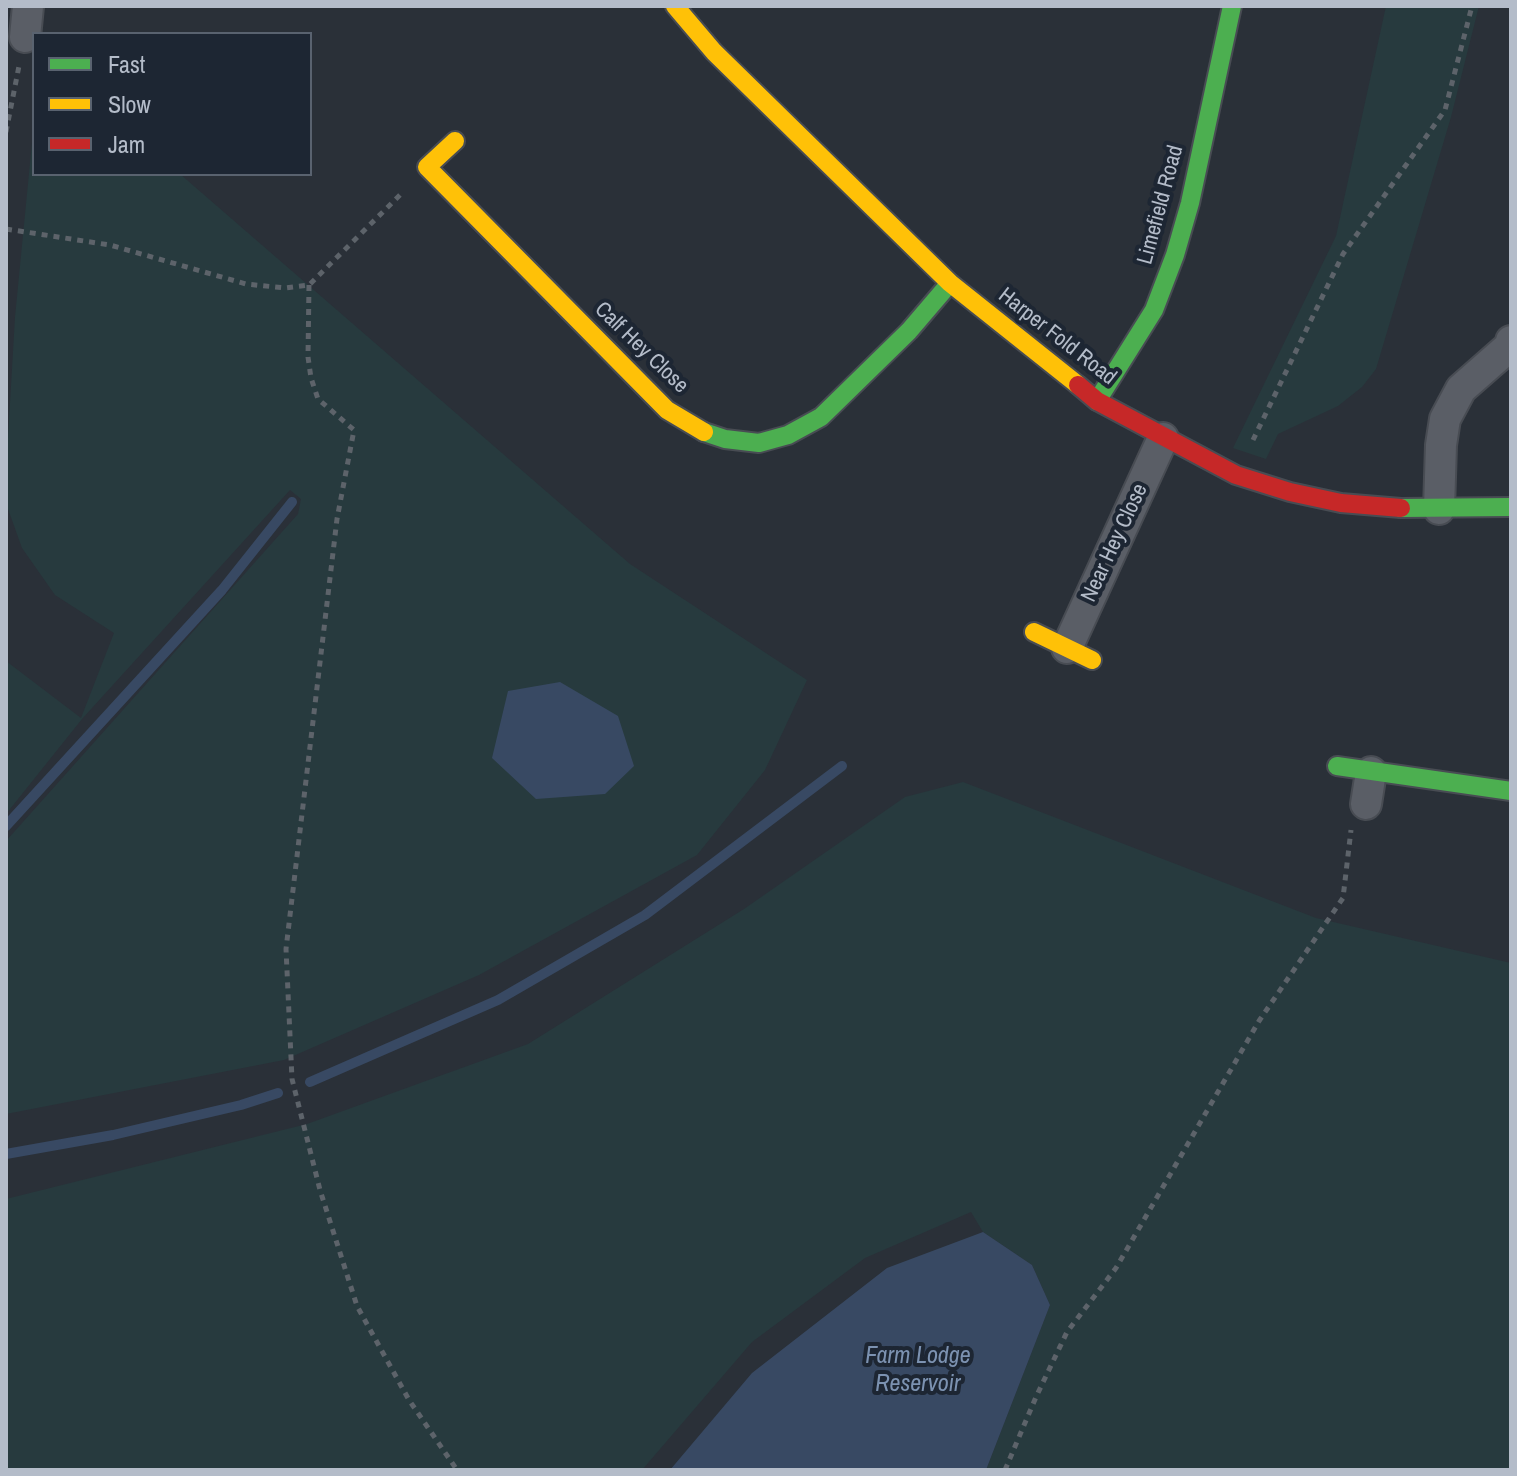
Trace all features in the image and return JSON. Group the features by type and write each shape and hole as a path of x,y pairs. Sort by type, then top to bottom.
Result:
{"street":[{"path":"25,37 28,6"},
{"name":"Harper Fold Road","path":"675,6 714,52 950,283 1097,401 1236,475 1290,492 1341,503 1439,509 1511,507"},
{"name":"Limefield Road","path":"1097,401 1154,310 1175,255 1190,203 1232,6"},
{"path":"427,167 455,141"},
{"name":"Calf Hey Close","path":"427,167 667,410 697,429 725,439 759,443 788,435 821,417 909,331 950,283"},
{"path":"1439,509 1445,419 1461,389 1510,346 1511,341"},
{"name":"Near Hey Close","path":"1034,632 1079,654 1163,438"},
{"path":"1337,766 1511,791"},
{"path":"1366,804 1371,772"}],"path":[{"path":"1236,475 1343,254 1445,110 1472,6"},
{"path":"6,132 25,37"},
{"path":"6,229 110,245 246,284 285,288 309,285 427,167"},
{"path":"309,285 308,357 311,378 318,399 354,430 337,519 286,949 292,1079 320,1190 357,1306 409,1400 457,1470"},
{"path":"1005,1470 1067,1332 1116,1268 1259,1021 1343,898 1353,820 1366,804"}],"green space":[{"path":"1386,6 1479,6 1451,117 1376,369 1362,387 1338,406 1278,434 1266,459 1233,448 1336,236"},
{"path":"32,143 32,176 182,176 630,564 807,680 765,770 697,855 479,975 284,1060 6,1114 6,841 298,514 301,499 290,490 82,719 6,814 6,661 81,718 114,633 55,595 22,548 8,509 7,455 15,317"},
{"path":"963,782 1316,918 1511,963 1511,1470 986,1470 1050,1305 1032,1265 983,1232 971,1212 865,1258 752,1342 642,1470 6,1470 6,1199 307,1124 528,1044 744,909 905,797"}],"water":[{"path":"560,682 618,716 634,766 605,794 536,799 492,758 508,691"},
{"name":"Farm Lodge Reservoir","path":"983,1232 1032,1265 1050,1305 986,1470 670,1470 752,1373 887,1268"}],"waterway":[{"path":"6,826 222,590 292,502"},
{"path":"310,1082 498,1000 645,915 842,766"},
{"path":"6,1154 113,1135 241,1105 278,1093"}],"traffic: fast":[{"path":"1097,401 1154,310 1175,255 1190,203 1232,6"},
{"path":"704,432 725,439 759,443 788,435 821,417 909,331 950,283"},
{"path":"1401,508 1511,507"},
{"path":"1337,766 1511,791"}],"traffic: slow":[{"path":"675,6 714,52 950,283 1078,385"},
{"path":"455,141 427,167 667,410 704,432"},
{"path":"1034,632 1092,660"}],"traffic: jam":[{"path":"1078,385 1097,401 1236,475 1290,492 1341,503 1401,508"}]}
